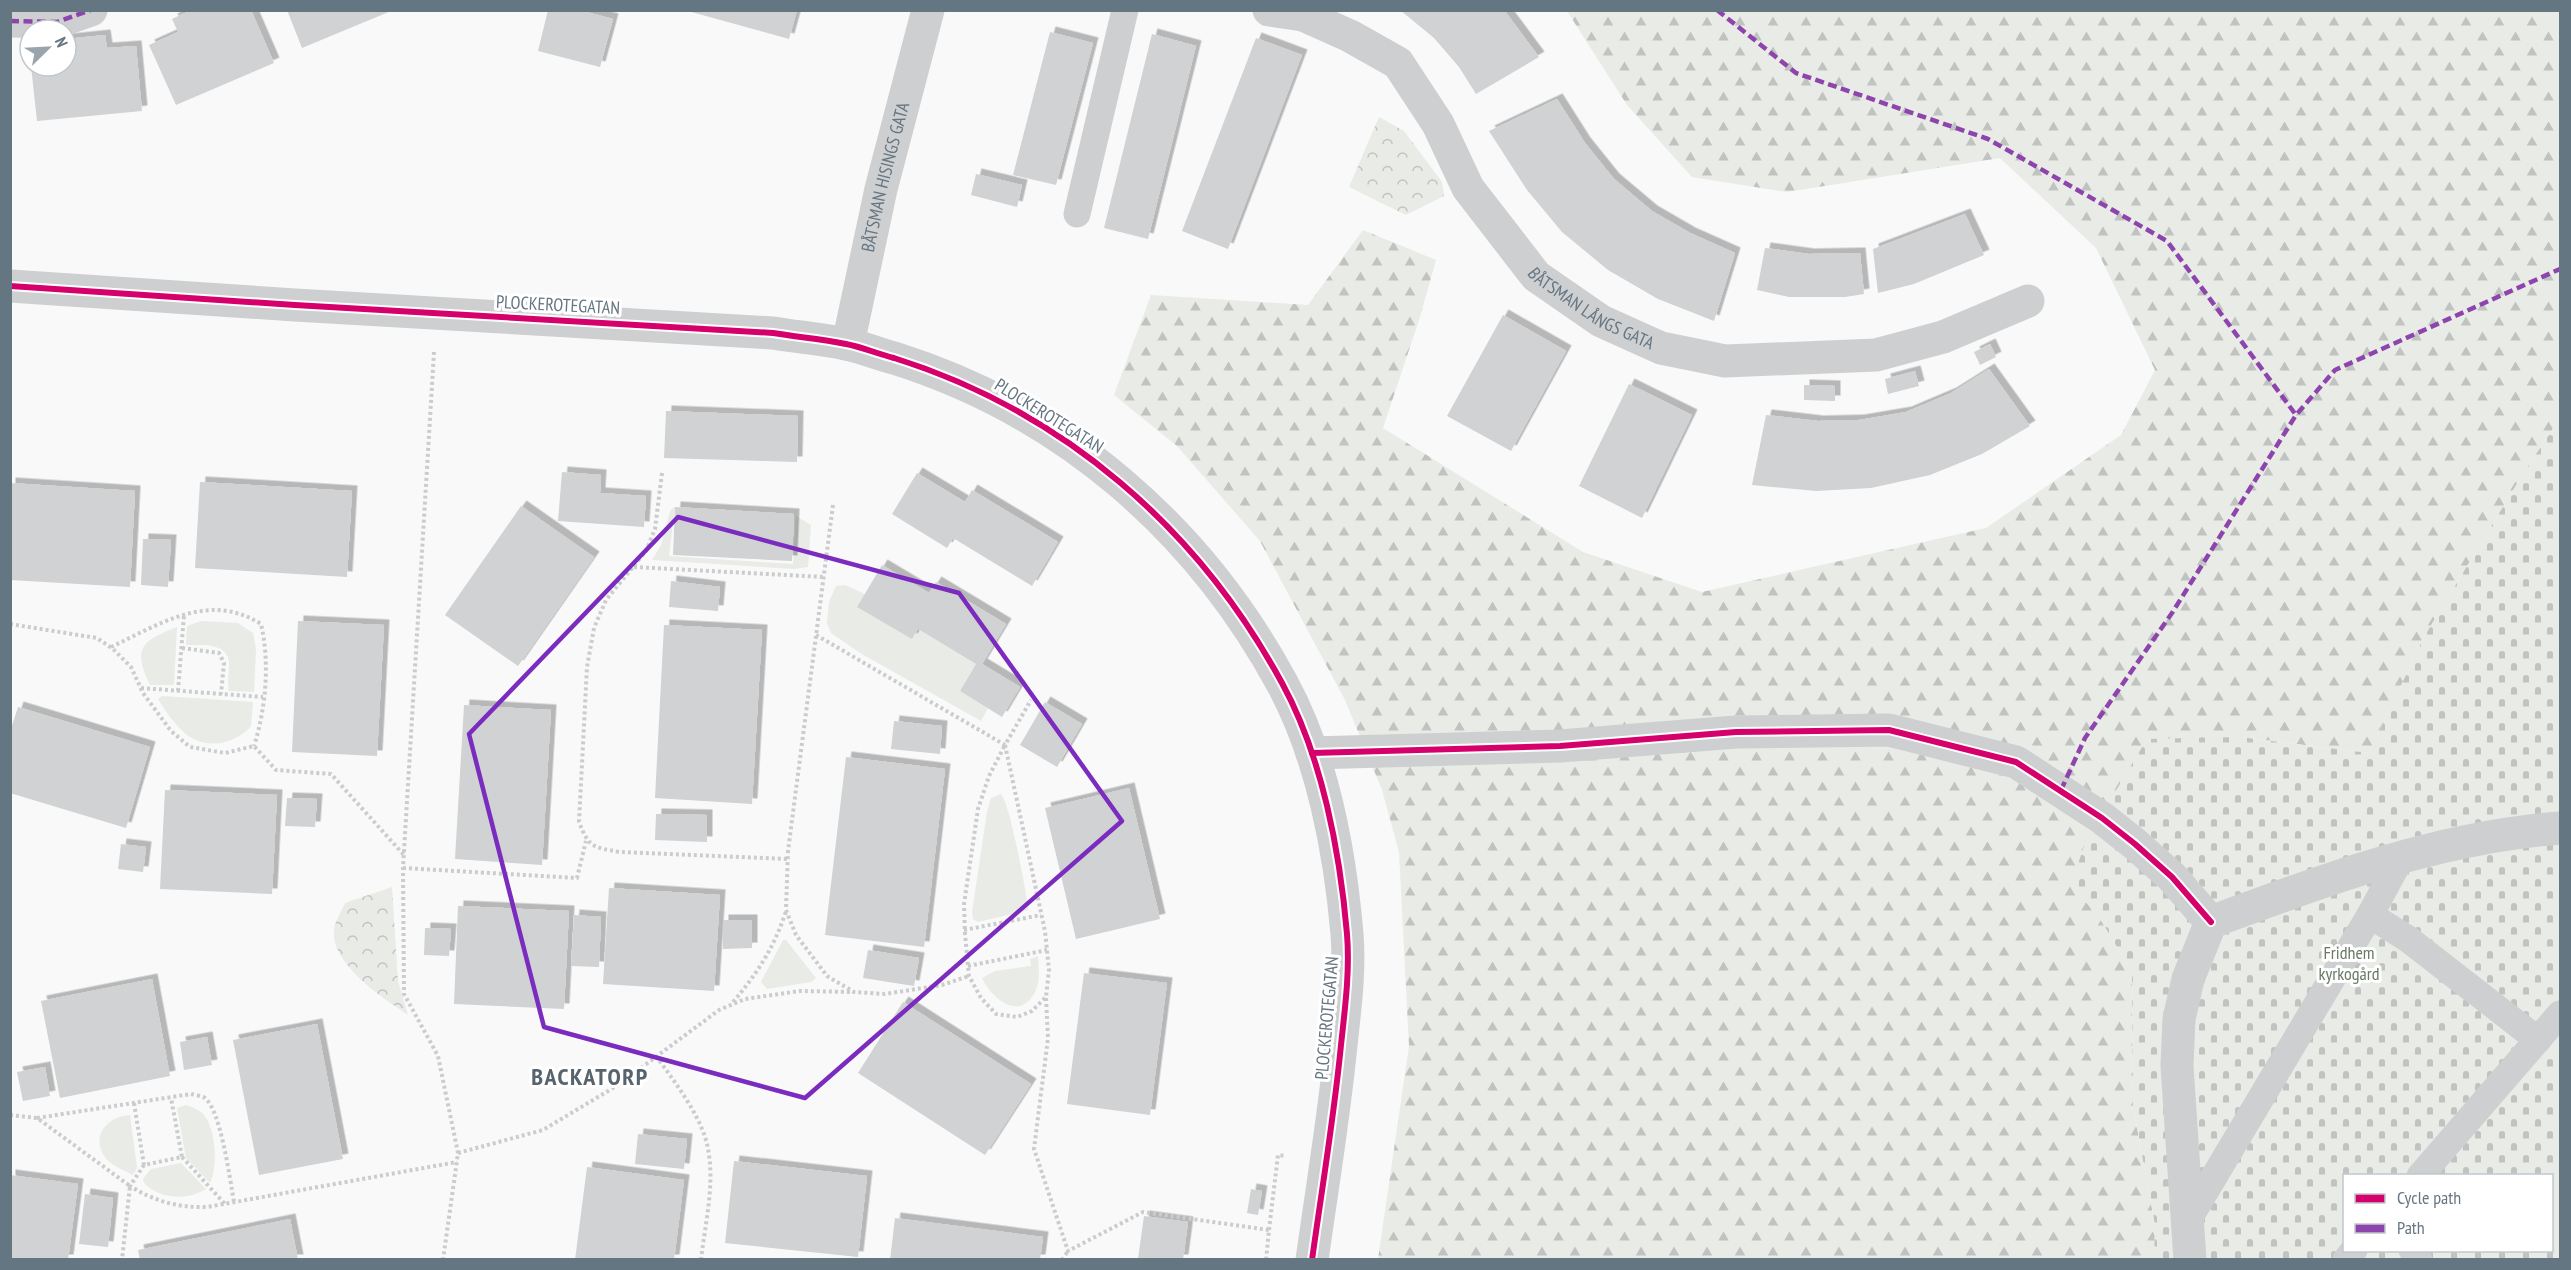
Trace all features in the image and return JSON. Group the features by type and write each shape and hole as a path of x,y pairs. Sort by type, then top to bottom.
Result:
{"street":[{"path":"10,21 57,22 91,10"},
{"name":"BÅTSMAN HISINGS GATA","path":"848,344 882,189 928,10"},
{"name":"BÅTSMAN LÅNGS GATA","path":"1269,10 1303,15 1350,36 1398,63 1438,124 1468,188 1536,276 1601,321 1661,348 1725,361 1876,355 1943,337 2028,301"},
{"name":"PLOCKEROTEGATAN","path":"10,286 773,333 848,344 918,366 965,384 1001,401 1081,449 1128,487 1183,544 1232,602 1283,685 1312,753 1338,864 1347,935 1348,977 1339,1067 1312,1260"},
{"path":"1312,753 1560,746 1736,732 1889,730 2016,762 2102,818 2135,844 2172,877 2211,922"},
{"path":"2190,1260 2177,1066 2179,1019 2188,979 2211,922 2307,886 2402,856 2469,840 2560,828"}],"lane":[{"path":"1077,214 1125,10"},
{"path":"2187,1222 2370,915 2402,856"},
{"path":"2370,915 2408,939 2538,1040"},
{"path":"2422,1174 2560,1014"}],"path":[{"path":"436,313 404,856 404,994 438,1056 458,1153 443,1260"},
{"path":"404,868 577,878 586,841 579,822 582,741 589,657 594,628 606,600 645,551 654,529 662,473"},
{"path":"731,1005 763,962 777,937 786,910 788,859 833,505"},
{"path":"633,567 824,577"},
{"path":"111,648 184,615 204,609 229,610 247,615 261,624 267,648 261,725 254,746"},
{"path":"178,690 184,615"},
{"path":"10,624 97,638 131,667 140,688 171,731 190,747 225,753 254,746"},
{"path":"816,636 1005,745 1041,915 1049,970 1046,997 1048,1038 1034,1149 1068,1251"},
{"path":"182,648 215,652 223,657 221,694"},
{"path":"140,688 263,697"},
{"path":"1030,699 989,776 978,809 964,904 964,930 969,976 981,998 996,1014 1017,1017 1032,1011 1046,997"},
{"path":"254,746 276,770 331,774 404,856"},
{"path":"586,841 599,848 619,852 788,859"},
{"path":"786,910 796,935 827,976 854,992"},
{"path":"964,930 1041,915"},
{"path":"968,966 1047,950"},
{"path":"458,1153 543,1130 582,1108 719,1010 746,999 800,991 885,994 942,985 969,976"},
{"path":"656,1056 698,1122 708,1147 710,1176 701,1260"},
{"path":"10,1115 37,1118 191,1094 204,1098 213,1110 234,1202"},
{"path":"171,1098 182,1157 225,1204"},
{"path":"122,1260 130,1186 144,1165 134,1103"},
{"path":"37,1118 150,1198 192,1208 457,1162"},
{"path":"1266,1260 1278,1155 1287,1156"},
{"path":"144,1165 182,1157"},
{"path":"1062,1260 1068,1251 1143,1212 1269,1230"}],"highlighted area":[{"path":"678,517 959,593 1122,821 805,1098 544,1027 469,734"}],"green space":[{"path":"1567,11 2560,11 2560,418 2526,469 2424,637 2369,753 2240,737 2071,885 2099,917 2132,972 2133,1106 2155,1225 2154,1259 1378,1259 1409,1046 1399,852 1382,790 1345,700 1260,541 1177,446 1114,395 1151,295 1308,305 1363,230 1436,260 1420,317 1383,428 1583,552 1702,592 1986,528 2121,435 2155,370 2096,248 2000,158 1787,192 1692,177 1627,105"},
{"path":"1379,117 1404,131 1442,182 1444,196 1406,215 1349,187"},
{"name":"Fridhem kyrkogård","path":"2560,418 2560,1259 2154,1259 2155,1225 2133,1106 2132,972 2099,917 2071,885 2086,840 2147,739 2240,737 2369,753 2424,637 2526,469"},
{"path":"675,506 669,556 793,564 796,516 811,525 808,567 794,569 652,560 661,545 670,511"},
{"path":"845,585 865,594 912,639 918,629 976,664 960,691 988,708 981,721 860,653 831,633 827,623 829,602 836,586"},
{"path":"201,621 238,623 253,633 256,649 254,692 229,691 228,659 226,653 221,649 208,645 186,645 187,626"},
{"path":"177,627 174,685 150,685 142,662 143,647 155,637"},
{"path":"162,696 253,702 251,726 237,737 221,743 195,740 171,718 158,699"},
{"path":"1001,794 1013,830 1028,910 978,922 973,919 972,912 987,812 991,798"},
{"path":"392,887 398,981 408,1015 360,979 340,955 335,942 334,929 345,903"},
{"path":"783,940 786,940 816,978 811,982 767,989 761,982"},
{"path":"1038,956 1039,977 1035,992 1025,1003 1018,1006 1011,1006 997,998 982,978 995,971 1031,966 1030,959"},
{"path":"186,1105 203,1114 211,1128 215,1158 210,1183 186,1158 177,1108"},
{"path":"130,1115 137,1168 133,1175 108,1160 99,1142 108,1123"},
{"path":"181,1163 206,1189 182,1197 165,1195 144,1183 143,1179 151,1169"}],"building":[{"path":"191,10 219,10 220,13 227,10 251,10 274,63 176,105 149,45 178,32 172,19"},
{"path":"287,10 391,10 391,11 302,48"},
{"path":"548,10 579,10 613,19 600,67 538,51"},
{"path":"684,10 797,10 789,39"},
{"path":"1400,10 1504,10 1539,57 1476,94 1459,67 1434,38"},
{"path":"1050,32 1093,43 1056,185 1013,175"},
{"path":"1152,34 1196,46 1148,239 1104,228"},
{"path":"105,35 107,48 136,46 142,111 37,121 32,78 78,78 78,38"},
{"path":"1256,38 1302,55 1228,249 1182,231"},
{"path":"1557,99 1585,143 1614,179 1652,211 1690,233 1735,253 1714,321 1658,299 1608,270 1562,232 1527,190 1489,131"},
{"path":"976,174 1022,185 1017,207 971,195"},
{"path":"1965,214 1984,255 1914,284 1878,293 1873,249"},
{"path":"1765,248 1809,254 1860,253 1864,294 1845,297 1789,297 1757,290"},
{"path":"1503,315 1566,351 1511,451 1447,416"},
{"path":"1990,344 1996,357 1980,365 1974,352"},
{"path":"1989,369 2030,426 1982,454 1930,475 1871,488 1816,491 1752,485 1766,415 1818,421 1859,420 1906,412 1951,393"},
{"path":"1915,371 1919,386 1888,394 1885,379"},
{"path":"1629,384 1692,415 1642,518 1579,486"},
{"path":"1804,385 1835,386 1835,401 1804,400"},
{"path":"666,411 798,416 797,462 664,458"},
{"path":"562,472 601,475 600,493 646,496 644,527 558,521"},
{"path":"917,473 965,502 972,490 1058,542 1032,586 953,538 947,548 892,514"},
{"path":"200,482 352,491 347,577 195,568"},
{"path":"10,483 135,491 130,587 10,580"},
{"path":"521,506 594,557 518,666 445,615"},
{"path":"675,507 794,514 792,561 673,555"},
{"path":"143,539 171,540 168,587 141,585"},
{"path":"882,565 929,593 936,582 1006,624 982,664 1020,687 1002,717 960,691 976,664 918,629 912,639 857,607"},
{"path":"671,581 720,587 718,611 669,607"},
{"path":"298,621 384,625 377,756 292,752"},
{"path":"664,625 762,630 752,804 655,798"},
{"path":"1045,702 1082,724 1057,767 1020,745"},
{"path":"464,705 551,710 542,865 455,859"},
{"path":"18,707 150,747 126,828 10,793 10,732"},
{"path":"894,721 942,726 940,754 891,749"},
{"path":"846,757 945,769 924,947 825,935"},
{"path":"1129,788 1160,919 1076,939 1045,808"},
{"path":"165,790 277,795 272,894 160,889"},
{"path":"287,798 317,799 315,827 285,826"},
{"path":"656,814 707,815 707,842 655,840"},
{"path":"121,844 146,847 143,872 118,869"},
{"path":"609,888 720,895 714,991 603,984"},
{"path":"458,906 569,911 564,1009 454,1004"},
{"path":"574,915 601,917 599,967 571,966"},
{"path":"723,920 752,920 752,948 723,949"},
{"path":"425,928 451,929 449,956 424,955"},
{"path":"868,950 919,958 914,986 863,978"},
{"path":"1084,973 1167,983 1150,1115 1067,1104"},
{"path":"152,979 170,1076 60,1098 41,1001"},
{"path":"903,1002 1031,1084 985,1155 858,1073"},
{"path":"317,1024 343,1159 259,1175 233,1040"},
{"path":"207,1037 212,1065 184,1070 180,1042"},
{"path":"45,1067 50,1096 23,1101 17,1072"},
{"path":"638,1134 687,1139 684,1169 635,1164"},
{"path":"734,1161 867,1176 858,1257 725,1243"},
{"path":"587,1167 684,1180 674,1260 575,1260"},
{"path":"10,1175 78,1184 68,1260 10,1260"},
{"path":"1251,1189 1262,1191 1258,1215 1247,1213"},
{"path":"85,1194 113,1198 108,1247 79,1244"},
{"path":"1144,1216 1188,1222 1183,1260 1138,1259"},
{"path":"895,1218 1043,1237 1040,1260 890,1260"},
{"path":"290,1219 298,1260 140,1260 138,1250"}],"marked path":[{"path":"10,21 57,22 91,10"},
{"path":"1717,10 1796,73 1988,139 2167,241 2296,415"},
{"path":"2061,790 2085,738 2172,613 2296,415 2335,370 2560,269"}],"cycle path":[{"path":"10,286 773,333 828,341 852,345 894,358 956,381 1014,409 1069,443 1120,482 1167,526 1210,574 1248,627 1282,683 1296,711 1318,773 1340,870 1348,962 1335,1099 1312,1260"},
{"path":"1312,753 1560,746 1736,732 1889,730 2016,762 2102,818 2135,844 2172,877 2211,922"}],"district":[{"name":"BACKATORP","path":"590,1077"}]}
